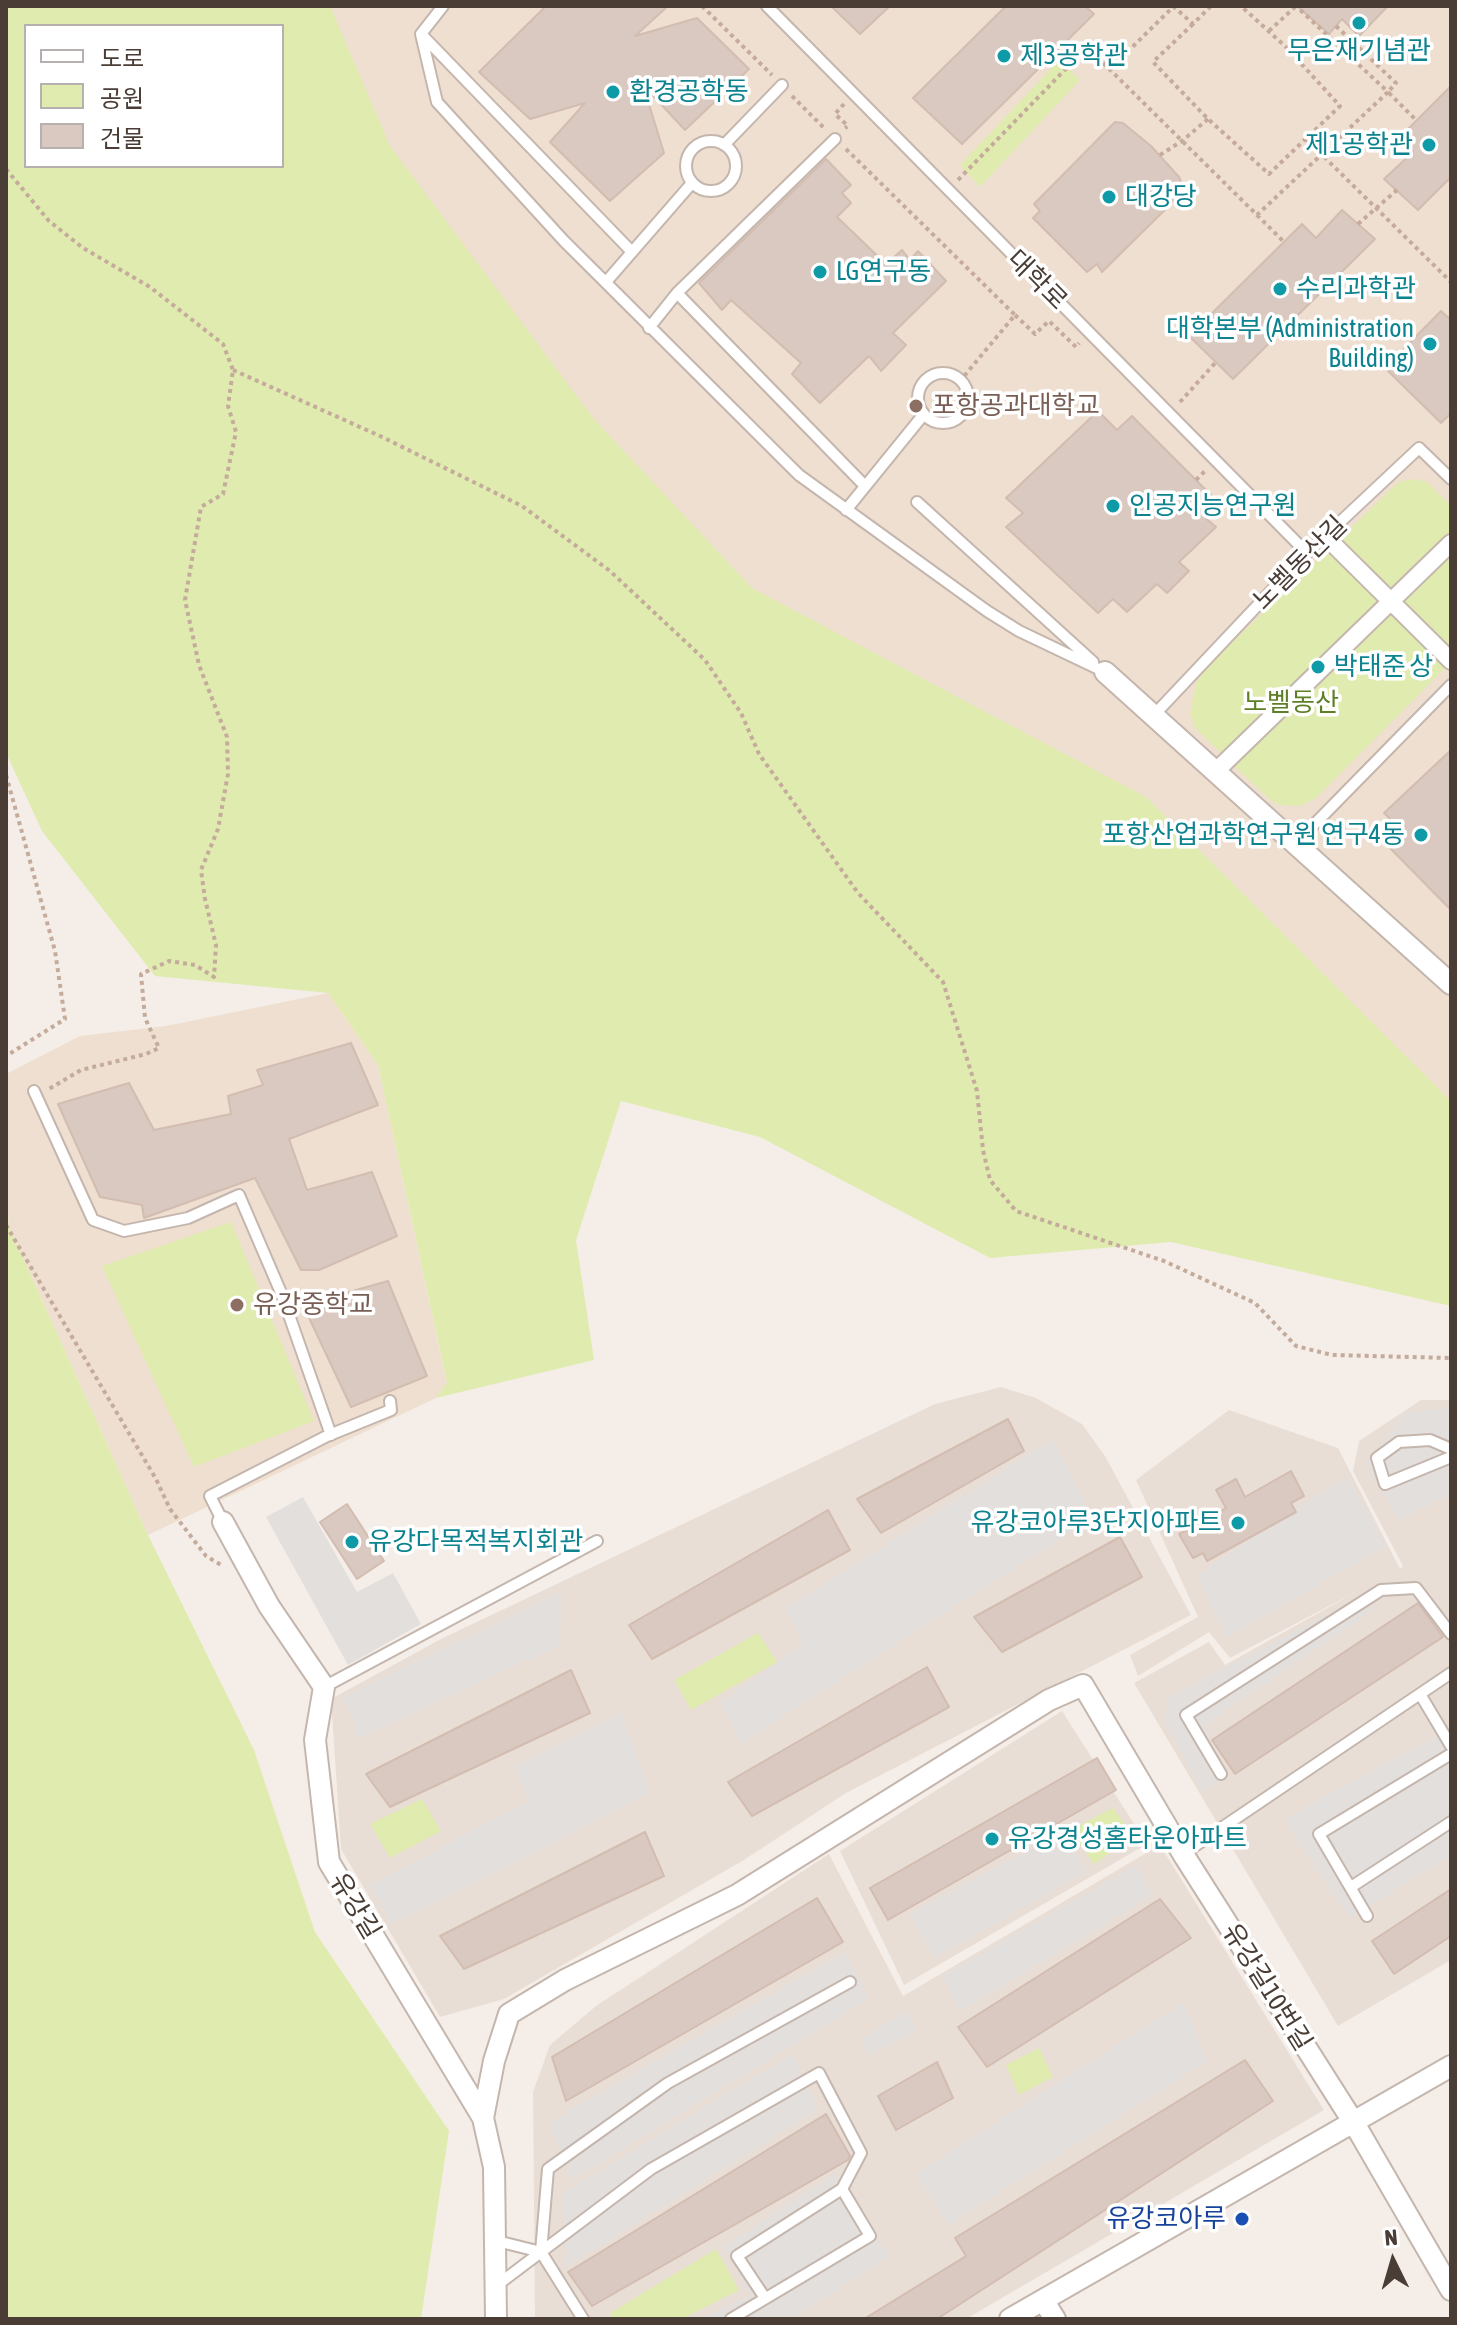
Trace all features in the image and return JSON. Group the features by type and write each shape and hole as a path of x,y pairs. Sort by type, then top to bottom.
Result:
{"street":[{"path":"1325,536 1451,661"},
{"path":"1215,772 1451,543"},
{"path":"1105,672 1451,984"},
{"path":"223,1522 259,1587 324,1687"},
{"name":"유강길10번길","path":"483,2118 494,2061 509,2014 565,1980 737,1895 1049,1700 1083,1685 1183,1854 1354,2123 1451,2290"},
{"name":"유강길","path":"324,1687 315,1740 329,1862 483,2118 494,2167 496,2319"},
{"path":"1010,2319 1451,2066"},
{"path":"1043,2300 1055,2319"}],"lane":[{"path":"421,34 443,6"},
{"name":"대학로","path":"767,6 1307,553"},
{"path":"421,34 632,252"},
{"path":"421,34 437,102 649,328 799,475 987,611 1019,631 1105,672"},
{"path":"724,145 782,85"},
{"path":"649,328 677,293 835,139"},
{"path":"709,142 724,145 736,166 730,182 716,191 707,191 692,183 686,161 694,148 709,142"},
{"path":"606,282 692,183"},
{"path":"677,293 865,486"},
{"path":"947,373 965,387 967,403 959,416 937,422 924,414 918,392 926,380 947,373"},
{"path":"846,510 924,414"},
{"name":"노벨동산길","path":"1154,715 1307,553 1419,448 1451,479"},
{"path":"917,502 1105,672"},
{"path":"1295,844 1451,685"},
{"path":"35,1094 93,1220 124,1231 188,1218 239,1195 282,1295 331,1435"},
{"path":"223,1522 210,1496 331,1435 391,1410 390,1401"},
{"path":"1451,1449 1430,1440 1399,1442 1377,1458 1385,1484 1451,1457"},
{"path":"324,1687 597,1541"},
{"path":"1221,1774 1186,1715 1381,1590 1416,1588 1451,1634"},
{"path":"1183,1854 1451,1673"},
{"path":"1420,1694 1451,1746"},
{"path":"1367,1916 1319,1834 1451,1754"},
{"path":"1351,1887 1451,1822"},
{"path":"583,2319 541,2252 548,2169 668,2083 850,1982"},
{"path":"496,2286 651,2169 819,2073 861,2153 842,2189 737,2256 765,2298"},
{"path":"731,2319 870,2236 842,2189"},
{"path":"497,2241 541,2252"}],"path":[{"path":"702,6 803,109 1035,334 1049,321 1076,347 1089,333"},
{"path":"1110,69 1173,6 1193,24"},
{"path":"1211,6 1153,62 1208,119 1269,174 1340,106 1241,6"},
{"path":"1269,31 1296,6 1417,121"},
{"path":"1257,215 1396,83 1336,26"},
{"path":"948,190 1087,47 1284,242"},
{"path":"1375,79 1384,72"},
{"path":"835,139 848,126 835,114 854,94"},
{"path":"1160,155 1208,119"},
{"path":"1307,140 1451,282"},
{"path":"6,169 49,221 83,248 150,287 223,344 233,370 228,406 236,432 223,494 201,507 185,600 199,665 227,737 228,774 218,829 201,870 216,945 214,977 195,965 169,961 141,974 145,1018 159,1048 81,1070 35,1094"},
{"path":"1358,224 1397,190"},
{"path":"960,381 1015,315"},
{"path":"1169,414 1216,362"},
{"path":"233,370 269,384 522,506 610,571 705,660 741,713 759,754 858,893 943,982 977,1091 983,1150 990,1180 1016,1211 1164,1261 1255,1303 1296,1346 1332,1355 1451,1358"},
{"path":"6,775 55,951 65,1019 6,1056"},
{"path":"6,1225 186,1532 206,1556 259,1587"}],"shaded area":[{"name":"포항공과대학교","path":"134,6 1451,6 1451,1200 530,645 283,168 284,24"},
{"name":"유강중학교","path":"328,993 378,1065 447,1384 436,1398 148,1535 9,1227 6,1074 80,1036 166,1026"},
{"path":"1001,1387 1036,1398 1082,1424 1105,1456 1191,1615 846,1793 744,1860 504,1999 440,2017 341,1849 331,1699 441,1639 935,1404"},
{"path":"1421,1400 1451,1400 1451,1960 1338,2026 1134,1683 1209,1642 1225,1665 1356,1592 1230,1658 1209,1632 1138,1676 1130,1655 1198,1617 1136,1480 1229,1410 1338,1448 1400,1569 1403,1566 1353,1471 1359,1441"},
{"path":"1451,1407 1451,1494 1399,1520 1365,1464 1407,1413"},
{"path":"1053,1439 1093,1518 741,1743 721,1702 803,1644 785,1609"},
{"path":"1346,1476 1387,1546 1226,1637 1196,1575"},
{"path":"303,1497 357,1592 393,1573 421,1624 348,1665 266,1517"},
{"path":"562,1591 560,1645 359,1738 344,1697"},
{"path":"1370,1592 1373,1610 1205,1725 1228,1775 1203,1791 1166,1726 1167,1698"},
{"path":"1062,1711 1147,1844 904,1985 840,1851"},
{"path":"621,1712 650,1793 392,1924 369,1885 528,1802 515,1766"},
{"path":"1451,1728 1451,1855 1350,1918 1284,1819"},
{"path":"1063,1832 1087,1871 935,1958 910,1913"},
{"path":"1160,1845 1324,2110 966,2319 535,2319 533,2092 550,2045 596,2006 829,1854 903,1996"},
{"path":"1136,1865 1152,1896 960,2011 943,1976"},
{"path":"845,1952 870,1998 572,2180 548,2123"},
{"path":"1184,2002 1207,2061 948,2225 916,2174"},
{"path":"907,2012 916,2031 867,2056 860,2039"},
{"path":"792,2054 818,2109 566,2267 563,2193"},
{"path":"835,2173 889,2256 792,2319 700,2319 750,2295 724,2247"}],"green space":[{"path":"6,6 330,6 390,146 593,418 752,588 1146,797 1451,1101 1451,1306 1171,1242 990,1258 760,1137 621,1101 576,1240 594,1360 436,1398 447,1383 378,1065 328,993 155,976 42,831 6,753"},
{"path":"1059,60 1080,80 980,187 960,165"},
{"name":"노벨동산","path":"1413,479 1427,482 1451,506 1451,662 1316,798 1300,806 1279,805 1195,728 1190,713 1196,683 1208,666 1392,488 1399,482"},
{"path":"6,1196 9,1227 148,1535 254,1750 315,1932 449,2131 421,2319 6,2319"},
{"path":"231,1222 314,1421 194,1467 102,1266"},
{"path":"758,1633 777,1662 691,1710 674,1680"},
{"path":"422,1799 441,1831 390,1858 370,1824"},
{"path":"1113,1808 1134,1837 1094,1864 1071,1830"},
{"path":"1039,2048 1053,2077 1019,2095 1006,2065"},
{"path":"716,2249 739,2290 682,2319 613,2319 610,2313"}],"building":[{"name":"환경공학동","path":"546,6 668,6 635,36 697,18 749,69 685,130 643,85 664,153 610,201 550,142 585,103 530,119 479,72"},
{"path":"831,6 890,6 860,34"},
{"name":"제3공학관","path":"1006,6 1085,6 1094,14 962,144 913,98"},
{"name":"무은재기념관","path":"1297,6 1388,6 1359,36 1342,19 1329,34"},
{"name":"제1공학관","path":"1451,86 1451,177 1418,210 1384,179 1413,152 1399,138"},
{"name":"대강당","path":"1115,122 1123,123 1151,146 1179,177 1185,190 1102,272 1097,264 1087,272 1033,218 1040,211 1034,204"},
{"name":"LG연구동","path":"826,159 851,185 842,193 851,203 837,217 886,264 902,250 910,260 918,251 946,281 893,333 906,345 881,371 869,356 820,403 792,374 801,363 731,300 722,310 699,283"},
{"name":"수리과학관","path":"1342,210 1375,239 1233,379 1189,336 1302,224 1316,238"},
{"name":"대학본부 (Administration Building)","path":"1441,311 1451,320 1451,413 1441,423 1385,368"},
{"name":"인공지능연구원","path":"1098,411 1117,430 1132,416 1216,500 1201,514 1216,527 1179,562 1189,571 1167,593 1157,584 1127,612 1113,599 1098,613 1006,527 1023,513 1006,498"},
{"name":"포항산업과학연구원 연구4동","path":"1451,750 1451,910 1384,842 1400,828 1384,813"},
{"path":"351,1043 378,1105 289,1139 307,1190 372,1172 397,1236 319,1270 301,1270 255,1178 144,1218 142,1205 100,1197 58,1104 129,1083 154,1130 231,1114 228,1096 263,1085 257,1070"},
{"path":"388,1281 427,1376 351,1407 303,1305"},
{"path":"1008,1419 1024,1451 881,1533 857,1499"},
{"name":"유강코아루3단지아파트","path":"1291,1471 1304,1496 1291,1503 1296,1512 1207,1561 1203,1553 1193,1558 1179,1534 1226,1508 1216,1490 1236,1479 1245,1497"},
{"name":"유강다목적복지회관","path":"347,1504 384,1561 357,1579 320,1522"},
{"path":"828,1510 850,1550 652,1659 629,1625"},
{"path":"1120,1537 1142,1577 1002,1652 974,1617"},
{"path":"1418,1603 1443,1637 1235,1774 1212,1740"},
{"path":"927,1667 949,1707 752,1816 728,1782"},
{"path":"571,1670 590,1713 390,1807 366,1774"},
{"name":"유강경성홈타운아파트","path":"1097,1758 1116,1790 888,1920 870,1888"},
{"path":"645,1832 664,1876 464,1969 440,1936"},
{"path":"1451,1889 1451,1936 1394,1974 1372,1941"},
{"path":"817,1898 843,1942 566,2101 552,2057"},
{"path":"1160,1899 1191,1938 987,2067 958,2027"},
{"path":"1245,2060 1273,2101 937,2319 864,2319 966,2256 955,2238"},
{"path":"937,2062 953,2098 896,2130 878,2096"},
{"path":"826,2114 850,2156 848,2160 592,2306 568,2272"}],"place":[{"name":"무은재기념관","path":"1359,23"},
{"name":"제3공학관","path":"1004,56"},
{"name":"환경공학동","path":"613,92"},
{"name":"제1공학관","path":"1429,145"},
{"name":"대강당","path":"1109,197"},
{"name":"LG연구동","path":"820,272"},
{"name":"수리과학관","path":"1280,289"},
{"name":"대학본부 (Administration Building)","path":"1430,344"},
{"name":"포항공과대학교","path":"916,406"},
{"name":"인공지능연구원","path":"1113,506"},
{"name":"박태준 상","path":"1318,667"},
{"name":"포항산업과학연구원 연구4동","path":"1421,835"},
{"name":"유강중학교","path":"237,1305"},
{"name":"유강코아루3단지아파트","path":"1238,1523"},
{"name":"유강다목적복지회관","path":"352,1542"},
{"name":"유강경성홈타운아파트","path":"992,1839"},
{"name":"유강코아루","path":"1242,2219"}]}
